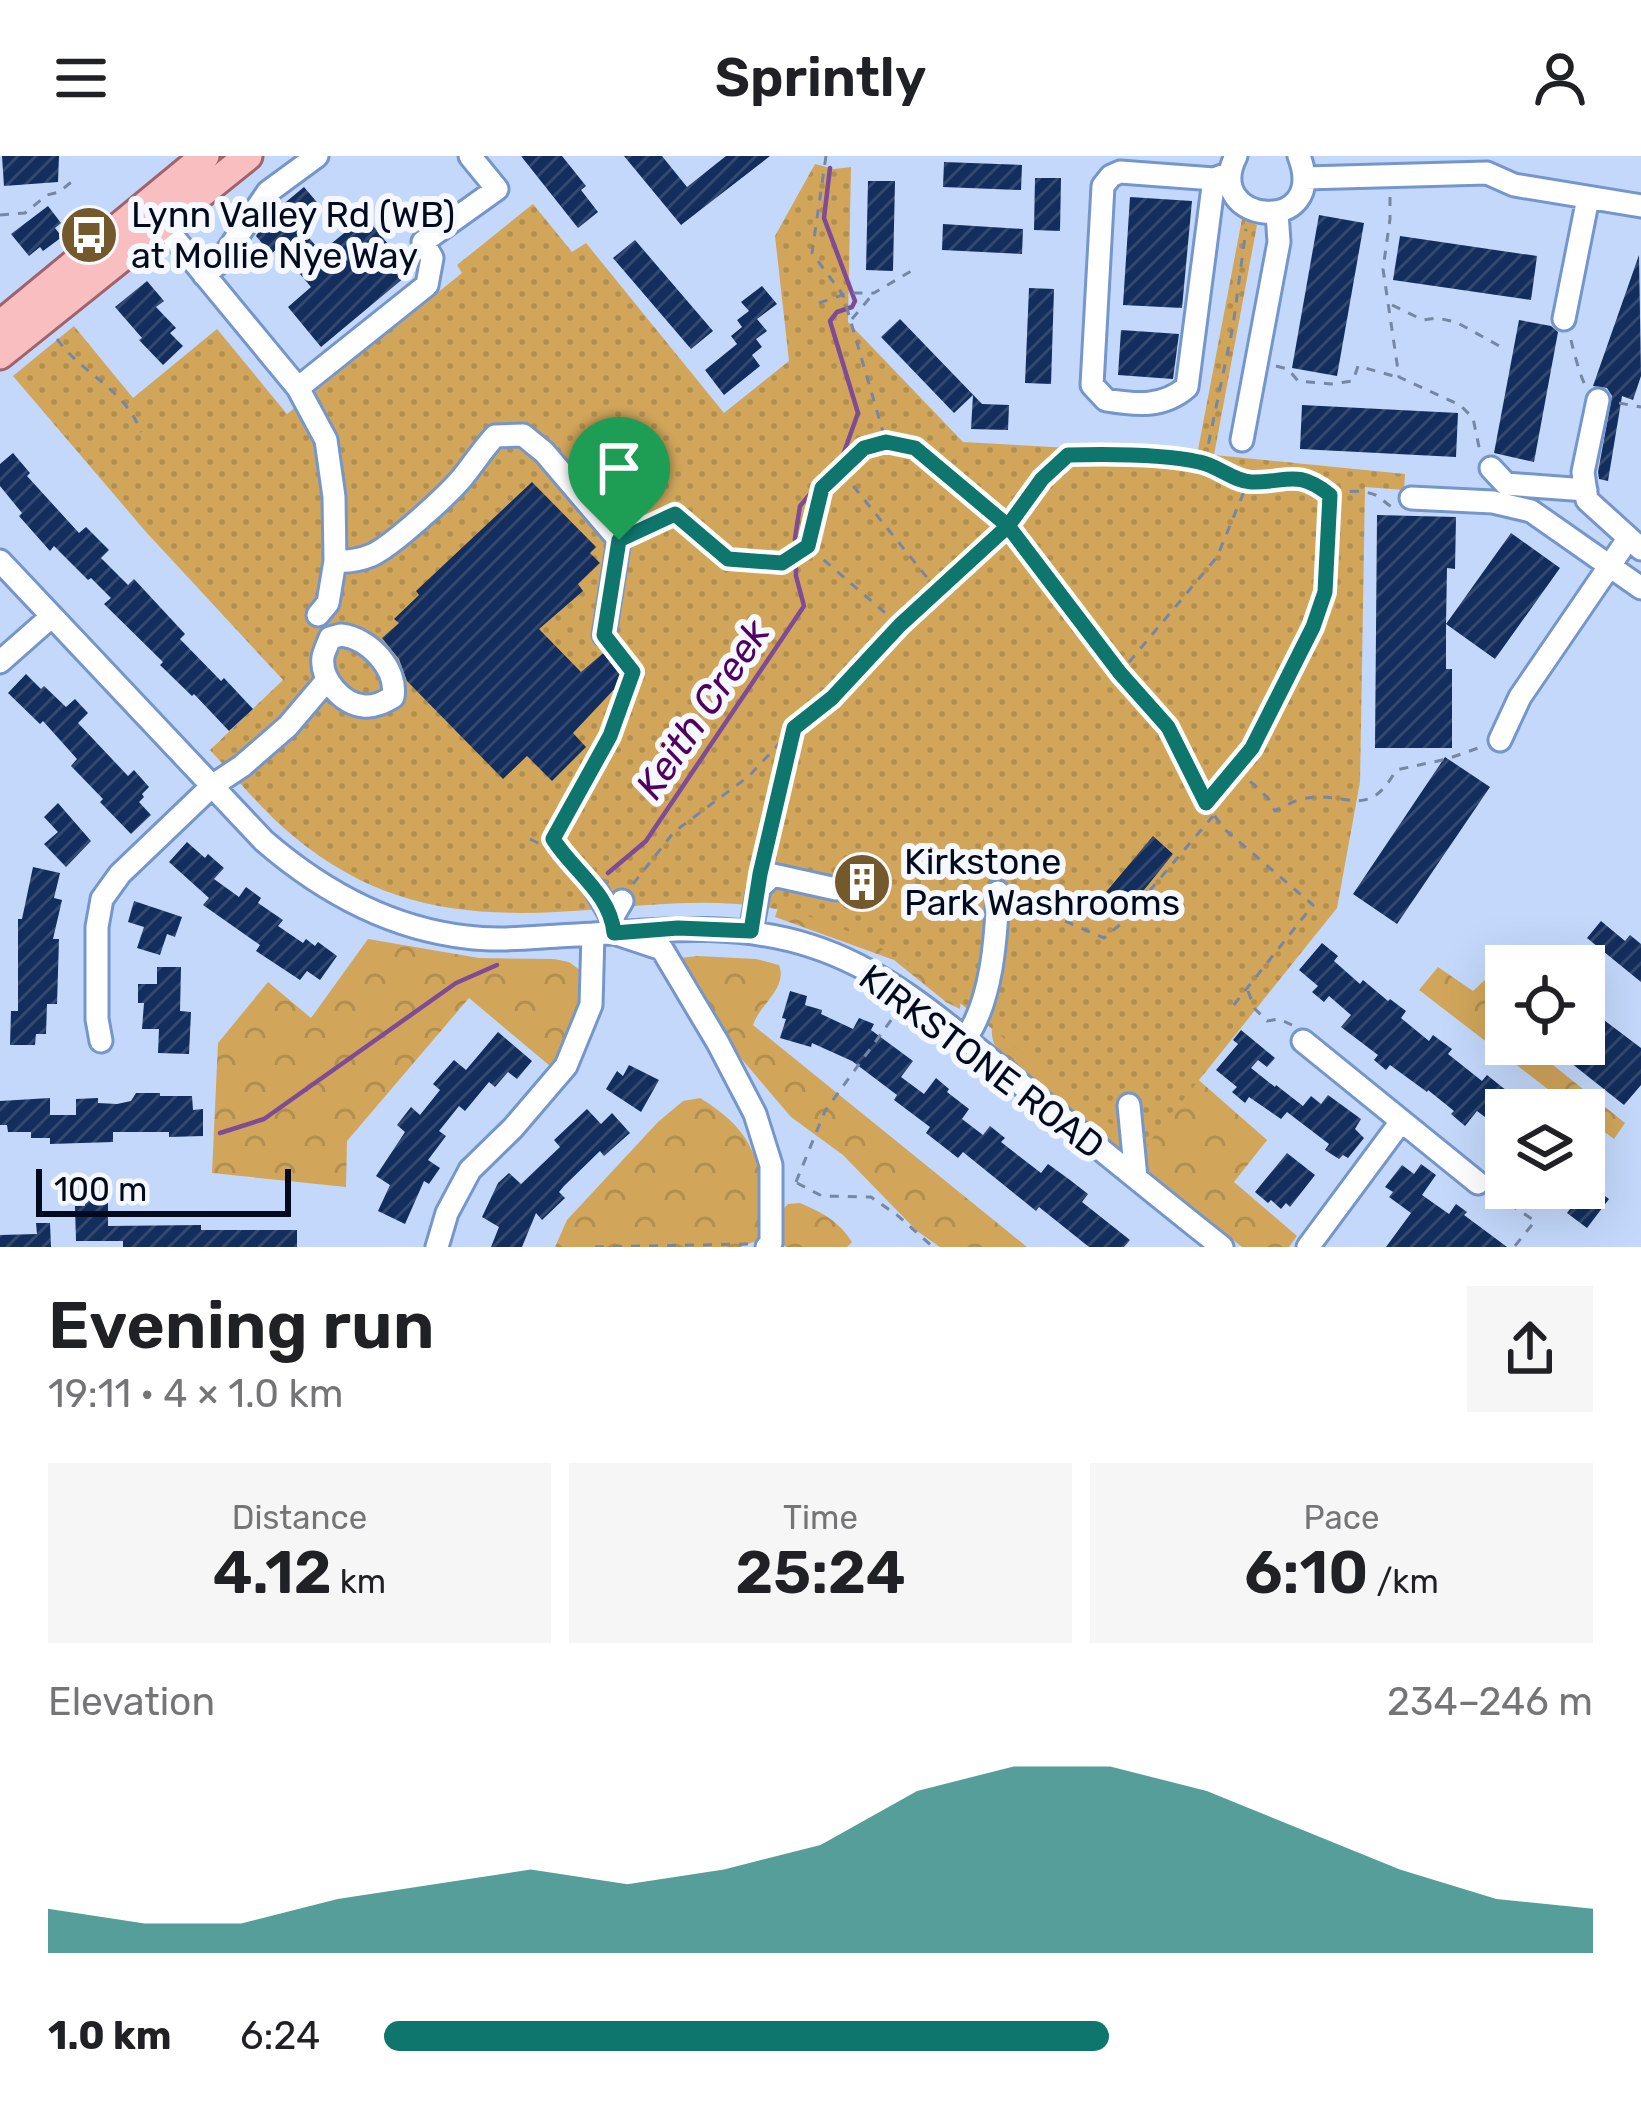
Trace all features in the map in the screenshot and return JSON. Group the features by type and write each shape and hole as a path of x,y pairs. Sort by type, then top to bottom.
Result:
{"main road":[{"path":"0,355 155,215 205,156"},
{"path":"0,325 155,215 248,156"}],"street":[{"path":"204,275 219,263 268,192 316,156"},
{"path":"298,388 427,285 432,258 423,242 497,189 470,156"},
{"path":"1227,170 1239,200 1263,214 1277,213 1294,203 1301,193 1302,167 1390,175 1487,173 1514,185 1641,206"},
{"path":"1227,170 1187,387 1173,399 1152,404 1106,400 1092,385 1103,186 1120,172 1227,170"},
{"path":"1564,319 1588,197"},
{"path":"1242,440 1279,242 1277,213"},
{"path":"155,215 298,388 326,440 334,497 335,561 328,603 318,615"},
{"path":"1500,740 1520,697 1610,566 1635,544 1587,500 1583,472 1598,400"},
{"path":"335,561 374,554 465,475 495,436 523,435 544,452 619,540 604,635"},
{"path":"1491,468 1506,484 1586,490"},
{"path":"1406,505 1493,502 1531,511 1641,588"},
{"name":"KIRKSTONE ROAD","path":"0,561 264,841 318,884 396,921 464,937 506,939 610,922 751,931 847,959 909,996 965,1039 1222,1247"},
{"path":"0,662 52,616"},
{"path":"100,1041 97,973 102,899 120,874 212,786 288,726 327,680"},
{"path":"751,931 759,888 773,875 836,889"},
{"path":"437,1247 447,1213 470,1169 566,1066 591,1005 610,922 596,890"},
{"path":"965,1039 985,1000 1003,902"},
{"path":"610,922 662,950 754,1114 771,1165 769,1245"},
{"path":"1303,1041 1478,1184"},
{"path":"1129,1105 1136,1178"},
{"path":"1308,1247 1400,1123"}],"path":[{"path":"826,156 812,253 845,294 886,442"},
{"path":"1390,175 1383,269 1399,377"},
{"path":"0,215 25,214 75,179"},
{"path":"1200,462 1208,446 1233,326 1249,208"},
{"path":"850,320 874,293 918,267"},
{"path":"819,303 845,294 874,293"},
{"path":"1390,304 1423,320 1456,322 1503,348"},
{"path":"1564,319 1580,363 1581,380 1598,400 1641,406"},
{"path":"53,333 66,352 125,404 141,432"},
{"path":"1257,362 1288,369 1298,381 1353,381 1358,365 1399,377 1460,405 1473,418 1479,451 1491,468"},
{"path":"619,540 675,514 728,559 785,561 807,546 822,488 864,448 886,442 915,448 1008,526 1168,727 1223,828 1315,905 1229,1011"},
{"path":"610,922 634,881 674,832 749,776 794,728 832,698 900,625 1008,526 1042,479 1068,455 1200,462 1248,482 1282,477 1312,480 1330,495"},
{"path":"841,470 937,590"},
{"path":"1122,672 1217,557 1248,482"},
{"path":"1330,495 1345,491 1376,494 1385,504 1406,505"},
{"path":"1206,803 1252,748 1313,627 1325,592 1330,495"},
{"path":"807,546 900,625"},
{"path":"530,839 538,843 553,839 610,736 633,672 604,635"},
{"path":"759,888 794,728"},
{"path":"1235,768 1268,798 1275,811 1301,799 1356,803 1386,789 1396,770 1448,759 1500,740"},
{"path":"1003,902 1035,908 1104,938 1214,815"},
{"path":"1221,836 1223,828"},
{"path":"553,839 596,890"},
{"path":"1247,989 1255,1009 1268,1021 1279,1019 1294,1026 1303,1041"},
{"path":"796,1182 825,1111 909,996"},
{"path":"771,1165 822,1196 871,1197 933,1247"},
{"path":"1478,1184 1534,1221 1514,1247"},
{"path":"595,1247 769,1245"}],"green space":[{"path":"815,164 851,167 848,322 963,442 1197,455 1242,219 1257,225 1214,455 1405,474 1404,490 1365,487 1360,782 1337,908 1143,1150 931,981 829,923 725,903 558,912 476,911 400,896 328,862 281,825 210,750 283,680 146,532 13,376 74,326 133,398 217,329 287,414 462,273 457,265 533,204 572,252 586,243 724,413 789,361 775,236"},
{"path":"778,908 964,951 960,1009 894,960 775,917"},
{"path":"368,939 479,958 569,962 580,970 586,985 570,1044 550,1066 469,998 347,1141 346,1187 212,1173 218,1043 268,982 311,1018"},
{"path":"698,956 779,965 777,989 753,1025 1027,1247 940,1247 917,1231 843,1155 791,1117 723,1037 671,959"},
{"path":"1438,967 1473,991 1485,980 1485,1041 1419,990"},
{"path":"992,1025 1185,1068 1267,1140 1234,1182 1297,1236 1289,1247 1242,1247 1002,1055 993,1041"},
{"path":"1516,1065 1553,1065 1583,1089 1548,1089"},
{"path":"700,1098 734,1125 753,1153 768,1229 759,1240 740,1247 555,1247 567,1220 658,1122 683,1101"},
{"path":"1605,1107 1625,1123 1614,1139 1605,1132"},
{"path":"800,1203 829,1218 852,1242 847,1247 786,1247 778,1239 780,1216 788,1204"}],"building":[{"path":"2,156 59,156 58,182 4,186"},
{"path":"521,156 562,156 586,186 581,190 598,212 578,228"},
{"path":"624,156 662,156 687,187 726,156 770,156 681,225"},
{"path":"944,162 1022,165 1021,190 943,187"},
{"path":"1035,178 1061,178 1060,231 1034,230"},
{"path":"868,181 895,181 893,271 866,270"},
{"path":"304,187 321,207 298,225 321,252 365,216 411,272 321,347 288,307 311,287 278,248 271,254 256,236 269,216"},
{"path":"1130,197 1192,201 1182,308 1123,305"},
{"path":"48,206 61,223 55,228 62,237 29,256 11,234"},
{"path":"1319,215 1364,223 1337,376 1292,368"},
{"path":"943,224 1023,229 1022,254 942,250"},
{"path":"1400,236 1537,256 1531,300 1393,280"},
{"path":"635,240 713,331 691,349 613,258"},
{"path":"1639,255 1641,376 1633,400 1622,396 1608,481 1599,479 1598,472 1612,396 1607,388 1593,386"},
{"path":"147,281 164,301 156,307 176,328 170,333 183,346 163,365 115,307"},
{"path":"762,286 777,304 757,319 767,331 756,339 762,347 752,355 760,366 724,395 705,370 737,344 731,336 742,327 737,320 749,311 741,302"},
{"path":"1029,288 1054,289 1051,384 1025,383"},
{"path":"900,319 982,404 1009,405 1008,430 971,429 973,395 954,413 881,337"},
{"path":"1519,320 1551,326 1558,332 1534,462 1494,453"},
{"path":"1121,330 1179,334 1173,379 1118,375"},
{"path":"1302,405 1458,413 1456,457 1300,449"},
{"path":"13,453 30,473 27,476 79,533 86,527 109,550 101,558 128,585 134,579 185,634 180,639 253,709 229,731 104,604 111,598 54,546 50,551 19,516 22,513 0,486 0,464"},
{"path":"532,482 596,547 590,553 600,563 578,584 583,591 539,629 581,672 608,649 623,675 573,733 586,747 552,781 527,756 503,779 407,681 399,659 382,638 399,623 394,619 419,595 416,591"},
{"path":"1377,515 1456,517 1455,569 1447,568 1446,624 1446,669 1452,669 1452,748 1375,748"},
{"path":"1511,533 1560,568 1495,659 1446,624"},
{"path":"26,674 66,707 75,699 88,713 78,723 128,776 134,770 149,787 139,802 151,815 131,834 71,766 77,759 43,721 40,724 8,693"},
{"path":"1445,757 1490,787 1397,924 1353,894"},
{"path":"58,803 91,841 66,867 44,844 58,832 44,817"},
{"path":"1153,836 1173,854 1123,916 1101,898"},
{"path":"187,842 224,868 214,879 239,897 246,887 261,898 258,903 283,920 278,926 303,943 306,939 315,946 318,942 337,956 320,980 307,971 300,980 256,951 260,945 203,905 209,898 169,862"},
{"path":"33,867 60,873 54,898 62,900 53,939 59,939 57,1004 47,1004 46,1034 36,1034 35,1045 10,1045 11,1011 18,1011 18,919 22,919"},
{"path":"134,901 182,917 175,937 167,934 160,955 137,948 144,927 128,922"},
{"path":"1601,921 1625,941 1630,935 1641,944 1641,982 1605,953 1605,945 1587,938"},
{"path":"1322,943 1360,984 1363,980 1406,1011 1401,1018 1429,1041 1433,1035 1482,1081 1487,1075 1504,1089 1485,1089 1485,1117 1477,1111 1465,1126 1428,1090 1374,1060 1378,1055 1341,1027 1351,1015 1329,996 1324,1002 1312,992 1318,986 1299,970"},
{"path":"157,967 181,967 180,1011 191,1012 189,1054 158,1053 159,1029 142,1029 144,1003 138,1003 138,984 157,984"},
{"path":"790,991 807,996 805,1005 853,1029 859,1018 874,1024 871,1030 913,1061 901,1077 924,1094 936,1078 969,1109 962,1119 983,1135 990,1126 1005,1138 1001,1142 1041,1173 1048,1164 1088,1194 1082,1202 1130,1240 1124,1247 1089,1247 963,1152 958,1158 926,1133 930,1127 852,1061 812,1043 811,1047 780,1038"},
{"path":"1605,1021 1641,1048 1641,1085 1624,1105 1574,1065 1605,1065"},
{"path":"1241,1030 1275,1058 1267,1067 1258,1060 1251,1068 1275,1087 1303,1106 1311,1096 1321,1104 1328,1095 1361,1119 1355,1129 1364,1138 1348,1158 1339,1159 1325,1150 1329,1144 1287,1112 1281,1119 1249,1097 1245,1103 1232,1092 1237,1087 1216,1070 1238,1044 1233,1040"},
{"path":"498,1032 532,1061 517,1079 508,1072 495,1087 489,1082 465,1111 459,1106 439,1131 446,1136 428,1160 440,1168 429,1184 424,1181 405,1224 378,1211 390,1185 376,1176 405,1132 397,1125 411,1107 420,1115 440,1090 433,1084 454,1060 466,1070"},
{"path":"629,1065 659,1080 641,1112 606,1089 617,1071 623,1076"},
{"path":"136,1093 192,1096 193,1110 203,1109 203,1136 113,1132 113,1142 50,1144 50,1138 31,1138 31,1132 8,1132 7,1125 0,1125 0,1101 50,1098 50,1115 76,1115 76,1099 98,1098 98,1103 117,1104 131,1101"},
{"path":"587,1109 601,1124 612,1113 630,1133 604,1156 600,1151 564,1186 559,1192 565,1198 542,1220 536,1213 522,1247 491,1247 499,1227 482,1217 498,1183 509,1173 521,1184 560,1147 554,1140"},
{"path":"1287,1153 1315,1175 1290,1207 1286,1203 1281,1209 1255,1192"},
{"path":"1421,1164 1436,1175 1422,1195 1449,1214 1456,1204 1507,1247 1386,1247 1411,1213 1389,1197 1393,1192 1385,1187 1402,1165 1414,1174"},
{"path":"85,1197 108,1197 108,1226 297,1230 297,1247 123,1247 123,1241 76,1241 75,1206 85,1206"},
{"path":"1570,1209 1601,1209 1587,1228 1567,1213"},
{"path":"36,1223 50,1223 51,1247 0,1247 0,1235 37,1234"}],"waterway":[{"name":"Keith Creek","path":"608,873 646,841 804,606 796,576 800,506 843,455 858,413 830,321 855,301 824,218 830,168"},
{"name":"Keith Creek","path":"220,1133 264,1119 456,983 497,965"}],"place":[{"name":"Lynn Valley Rd (WB) at Mollie Nye Way","path":"89,235"},
{"name":"Kirkstone Park Washrooms","path":"862,882"}],"route":[{"path":"619,540 604,635 633,672 610,736 553,839 596,890 613,918 614,933 678,928 751,931 794,728 832,698 900,625 1008,526 1120,673 1168,727 1206,803 1252,748 1313,627 1325,592 1330,495 1312,480 1282,477 1248,482 1200,462 1068,455 1042,479 1008,526 915,448 886,442 864,448 822,488 808,546 782,563 728,559 675,514 619,540"}]}
